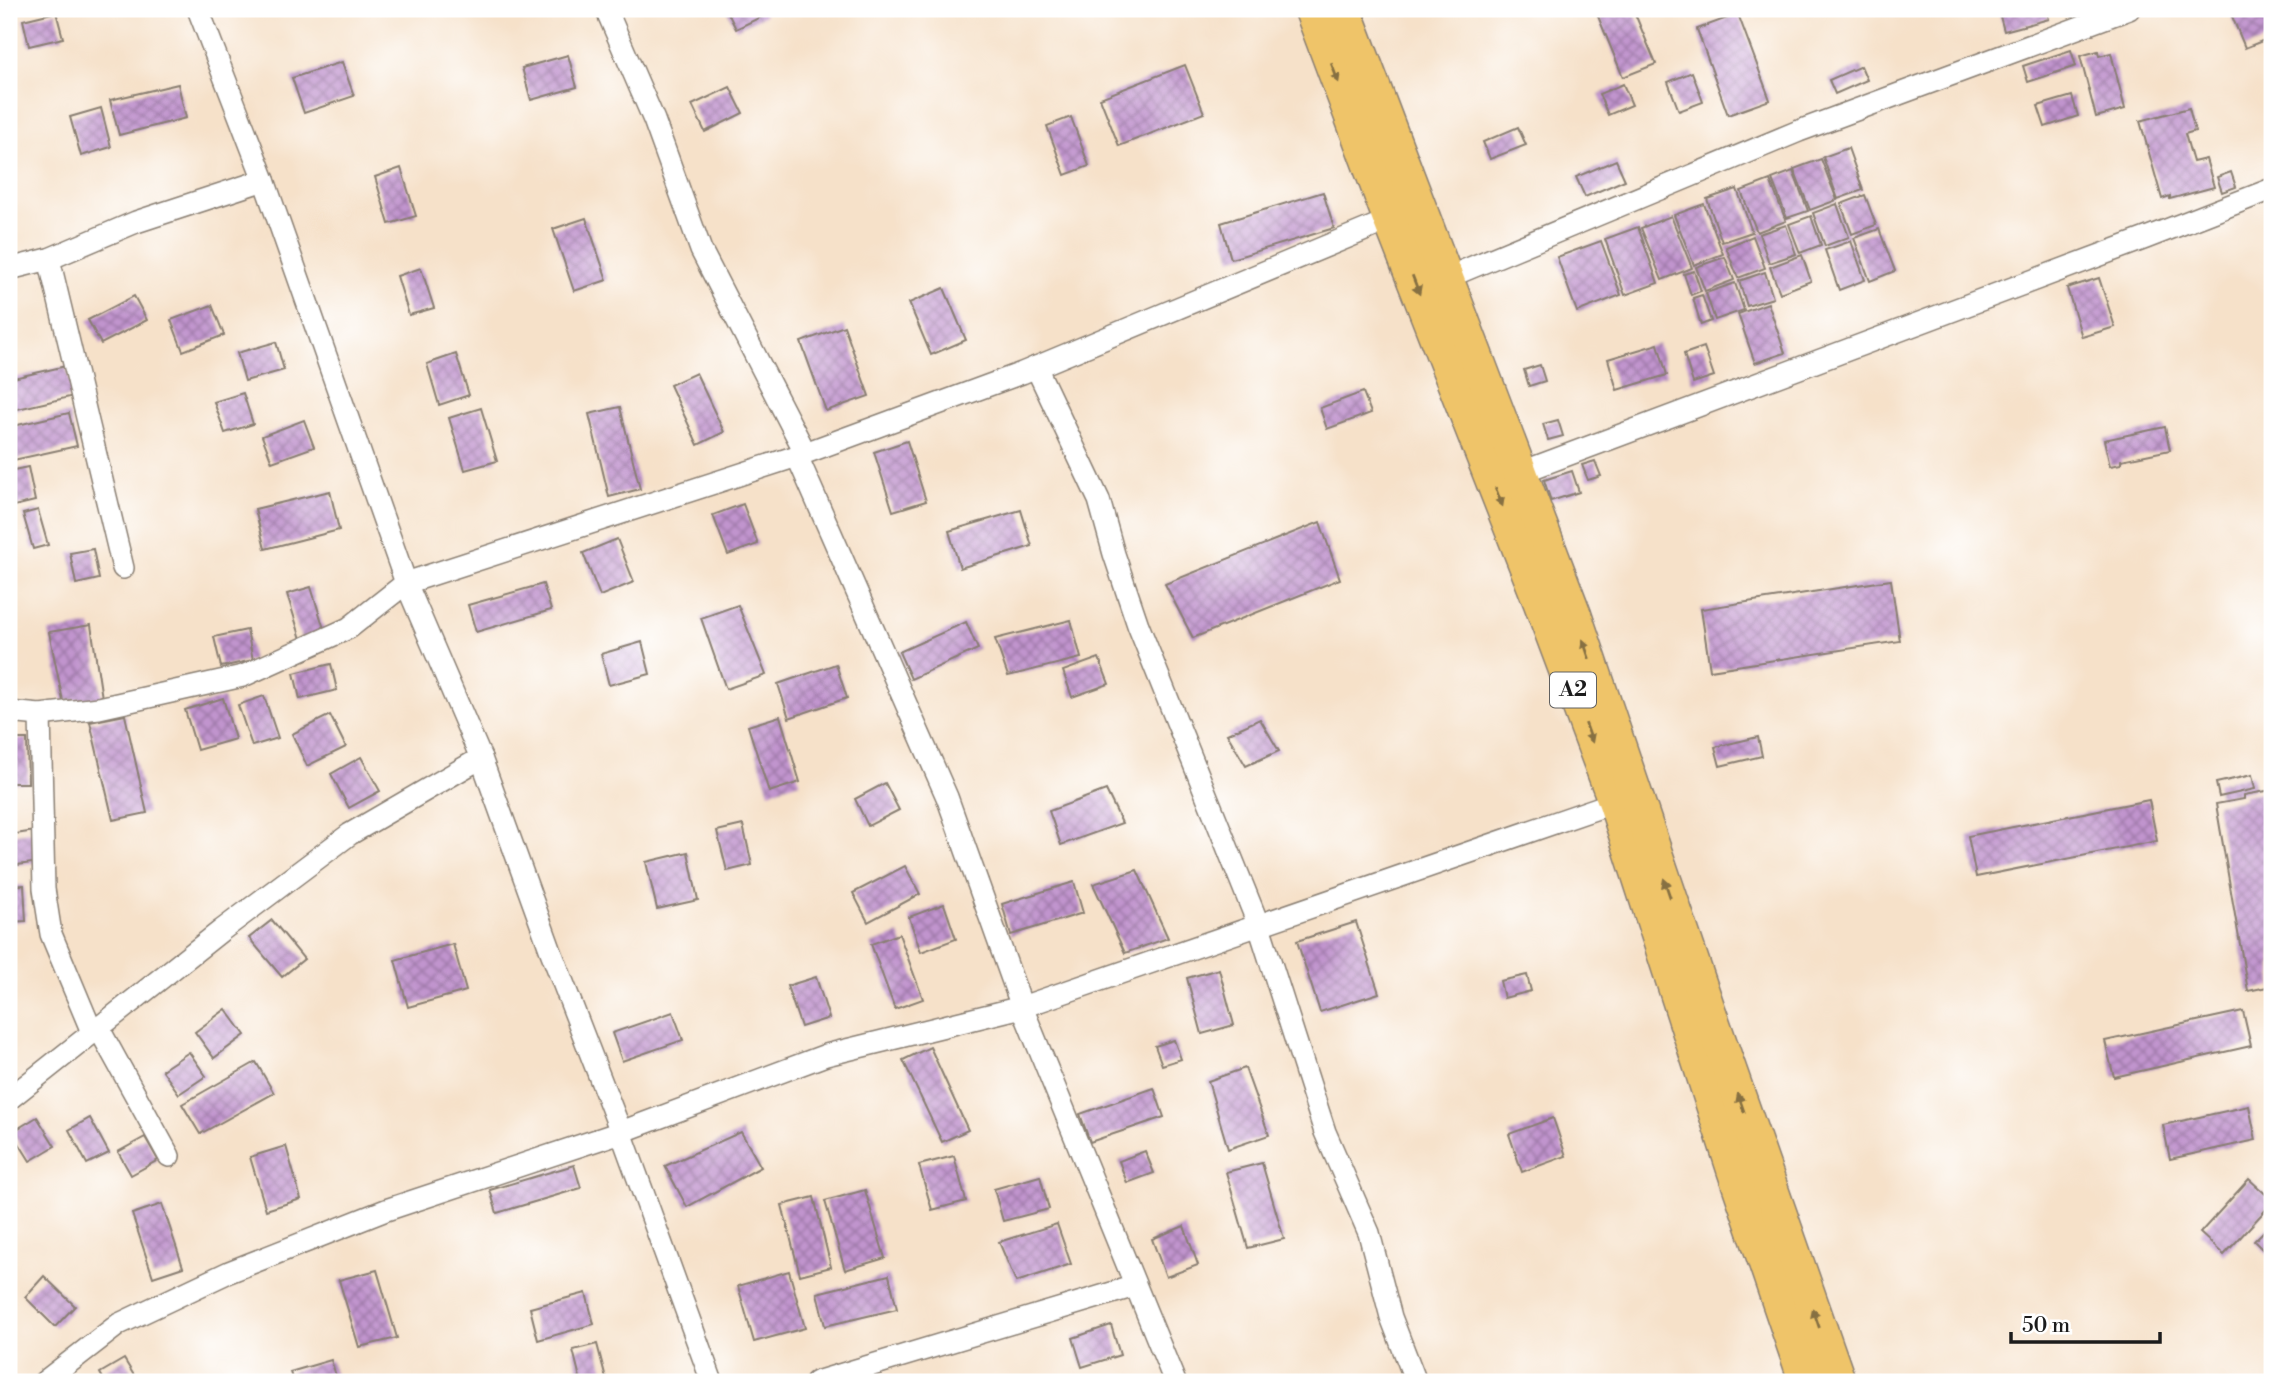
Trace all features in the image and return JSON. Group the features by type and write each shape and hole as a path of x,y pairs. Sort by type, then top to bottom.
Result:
{"highway":[{"name":"A2","path":"1311,9 1405,214 1446,278 1522,472 1575,617 1839,1382"},
{"name":"A2","path":"1344,9 1405,214 1535,590 1615,802 1734,1171 1806,1382"}],"street":[{"path":"198,9 264,180 405,583 481,758 712,1382"},
{"path":"606,9 654,120 701,250 801,454 947,797 1022,1007 1175,1382"},
{"path":"1446,278 1799,131 2129,9"},
{"path":"9,269 49,259 136,222 264,180"},
{"path":"1522,472 2272,189"},
{"path":"9,712 40,715 99,708 243,676 349,628 405,583 801,454 1036,367 1405,214"},
{"path":"49,259 123,568"},
{"path":"1036,367 1100,500 1114,554 1138,625 1259,926 1325,1132 1368,1233 1391,1317 1416,1382"},
{"path":"40,715 44,890 51,934 95,1029 169,1156"},
{"path":"9,1099 95,1029 350,834 481,758"},
{"path":"44,1382 119,1324 229,1272 386,1210 621,1132 826,1055 1022,1007 1615,802"},
{"path":"817,1382 1135,1286"}],"building":[{"path":"726,9 762,9 765,15 736,29"},
{"path":"1595,9 1633,9 1656,64 1623,77"},
{"path":"1998,9 2046,9 2049,19 2004,31"},
{"path":"2229,9 2264,9 2272,37 2245,48"},
{"path":"56,12 63,38 29,46 23,20"},
{"path":"1738,14 1770,100 1728,115 1697,29"},
{"path":"2071,50 2076,66 2028,82 2023,66"},
{"path":"2098,51 2099,56 2111,53 2125,109 2096,117 2080,56"},
{"path":"568,55 577,87 531,100 522,68"},
{"path":"342,62 354,96 304,113 292,78"},
{"path":"1185,65 1204,113 1119,146 1100,98"},
{"path":"1861,66 1867,80 1835,94 1829,80"},
{"path":"1692,72 1703,102 1679,111 1668,82"},
{"path":"178,84 186,118 119,135 110,100"},
{"path":"1623,84 1632,105 1608,115 1599,94"},
{"path":"730,87 743,113 705,132 692,105"},
{"path":"2072,96 2078,116 2045,127 2038,106"},
{"path":"101,108 111,147 81,156 70,117"},
{"path":"2189,108 2195,131 2185,134 2193,162 2206,159 2214,187 2162,199 2140,121"},
{"path":"1071,117 1089,166 1065,175 1047,126"},
{"path":"1518,127 1526,145 1490,159 1483,142"},
{"path":"1848,148 1863,190 1838,199 1823,157"},
{"path":"1821,159 1837,200 1810,210 1794,169"},
{"path":"1616,160 1625,180 1585,197 1576,177"},
{"path":"401,168 416,216 389,224 375,177"},
{"path":"1793,171 1808,211 1787,218 1772,179"},
{"path":"2231,172 2236,187 2222,192 2217,177"},
{"path":"1770,180 1786,221 1757,232 1741,191"},
{"path":"1737,189 1752,232 1722,242 1707,199"},
{"path":"1323,192 1334,228 1231,259 1221,223"},
{"path":"1865,195 1876,225 1852,234 1841,204"},
{"path":"1704,204 1723,254 1694,265 1674,215"},
{"path":"1837,204 1849,237 1825,246 1813,213"},
{"path":"1671,216 1692,268 1662,280 1641,228"},
{"path":"1811,216 1821,245 1800,253 1789,224"},
{"path":"586,218 607,280 574,291 553,229"},
{"path":"1786,225 1796,254 1769,263 1759,234"},
{"path":"1638,227 1658,283 1625,295 1605,239"},
{"path":"1879,229 1895,271 1870,281 1854,238"},
{"path":"1753,236 1765,268 1738,278 1726,247"},
{"path":"1601,241 1621,295 1577,312 1557,257"},
{"path":"1851,241 1865,280 1839,290 1825,250"},
{"path":"1802,255 1811,281 1780,293 1770,267"},
{"path":"1725,257 1734,280 1705,291 1696,267"},
{"path":"421,268 434,308 409,315 397,276"},
{"path":"1694,271 1701,291 1691,295 1684,274"},
{"path":"1765,272 1773,298 1747,306 1739,281"},
{"path":"2099,278 2115,327 2082,337 2067,288"},
{"path":"1735,283 1744,310 1715,320 1706,293"},
{"path":"944,288 966,340 931,355 909,303"},
{"path":"1702,295 1711,321 1701,325 1693,298"},
{"path":"134,296 147,320 101,344 88,320"},
{"path":"1768,303 1785,353 1755,363 1738,314"},
{"path":"212,305 224,335 183,351 171,320"},
{"path":"844,326 869,396 826,411 801,342"},
{"path":"276,342 284,370 245,381 237,353"},
{"path":"1658,344 1667,375 1617,390 1608,359"},
{"path":"1704,347 1714,376 1693,383 1684,354"},
{"path":"456,354 469,395 439,405 427,364"},
{"path":"1540,365 1545,381 1529,386 1524,370"},
{"path":"66,366 74,396 9,411 9,379"},
{"path":"696,373 724,432 698,445 670,385"},
{"path":"1363,392 1371,413 1327,429 1320,408"},
{"path":"243,393 253,424 225,433 214,402"},
{"path":"620,407 640,489 609,497 589,414"},
{"path":"481,408 497,461 465,470 449,418"},
{"path":"69,413 77,446 9,461 9,427"},
{"path":"304,420 314,447 272,462 262,436"},
{"path":"1558,420 1563,436 1548,440 1543,424"},
{"path":"2165,427 2170,450 2121,460 2121,464 2110,466 2104,440"},
{"path":"907,441 926,501 893,511 874,452"},
{"path":"1595,461 1601,476 1588,480 1582,465"},
{"path":"28,467 35,501 14,506 9,471"},
{"path":"1572,471 1579,492 1551,501 1544,480"},
{"path":"330,491 339,530 265,549 255,509"},
{"path":"743,504 758,544 728,555 713,515"},
{"path":"38,510 48,545 33,549 23,514"},
{"path":"1021,510 1032,546 960,568 949,531"},
{"path":"1320,522 1340,579 1193,638 1165,584"},
{"path":"617,539 634,582 600,596 583,553"},
{"path":"93,549 99,579 76,584 70,553"},
{"path":"1891,580 1900,641 1710,670 1701,609"},
{"path":"543,584 551,610 476,632 468,605"},
{"path":"311,587 325,632 301,639 287,594"},
{"path":"738,605 766,675 726,689 701,618"},
{"path":"1071,620 1081,658 1008,676 995,639"},
{"path":"966,622 978,649 911,679 899,652"},
{"path":"91,625 102,698 63,701 49,632"},
{"path":"247,630 253,660 221,667 214,637"},
{"path":"642,642 650,674 609,685 601,654"},
{"path":"1099,658 1109,684 1072,697 1063,671"},
{"path":"331,664 337,690 300,699 294,673"},
{"path":"836,664 847,698 789,718 778,684"},
{"path":"264,696 278,738 252,746 238,705"},
{"path":"223,698 235,739 197,750 185,710"},
{"path":"125,715 147,813 113,820 90,722"},
{"path":"330,715 346,747 307,766 292,734"},
{"path":"780,716 800,782 769,792 748,726"},
{"path":"1260,719 1279,751 1246,766 1227,734"},
{"path":"1758,737 1762,756 1720,766 1715,747"},
{"path":"9,739 27,739 28,783 9,783"},
{"path":"361,757 380,791 349,808 331,774"},
{"path":"2252,775 2255,789 2219,797 2216,783"},
{"path":"885,783 899,810 868,826 855,799"},
{"path":"1106,790 1122,823 1061,845 1049,811"},
{"path":"2272,790 2272,986 2248,991 2216,804"},
{"path":"2149,800 2157,841 1976,877 1968,836"},
{"path":"743,825 752,865 727,871 717,831"},
{"path":"35,831 40,862 9,866 9,835"},
{"path":"688,852 698,900 657,909 646,862"},
{"path":"905,866 920,894 868,922 853,893"},
{"path":"1137,870 1168,938 1125,953 1093,884"},
{"path":"1074,882 1083,913 1011,935 1002,904"},
{"path":"24,885 26,921 9,922 9,886"},
{"path":"944,904 956,939 921,952 909,917"},
{"path":"272,920 304,959 282,977 249,938"},
{"path":"1356,922 1379,993 1320,1012 1297,941"},
{"path":"899,934 923,999 895,1009 871,944"},
{"path":"453,944 466,991 408,1007 395,960"},
{"path":"1219,969 1234,1025 1202,1034 1187,978"},
{"path":"1527,975 1531,991 1504,998 1500,981"},
{"path":"816,977 829,1018 801,1027 787,986"},
{"path":"226,1009 245,1035 214,1058 195,1032"},
{"path":"2243,1011 2251,1046 2114,1077 2105,1041"},
{"path":"673,1012 683,1040 622,1061 612,1033"},
{"path":"1174,1040 1181,1059 1162,1065 1155,1046"},
{"path":"930,1047 968,1130 942,1142 903,1060"},
{"path":"189,1052 206,1076 179,1094 162,1070"},
{"path":"256,1062 274,1093 200,1134 182,1104"},
{"path":"1245,1068 1269,1135 1228,1149 1208,1081"},
{"path":"1154,1088 1164,1117 1090,1142 1080,1114"},
{"path":"2249,1106 2256,1140 2170,1159 2163,1125"},
{"path":"37,1117 55,1146 30,1161 12,1132"},
{"path":"90,1118 109,1153 87,1164 69,1130"},
{"path":"1553,1118 1566,1156 1522,1172 1509,1134"},
{"path":"741,1132 761,1167 687,1207 665,1166"},
{"path":"145,1137 158,1160 131,1175 118,1152"},
{"path":"286,1146 301,1199 266,1210 250,1157"},
{"path":"1145,1151 1154,1173 1127,1183 1119,1161"},
{"path":"954,1156 966,1201 932,1210 919,1165"},
{"path":"1262,1163 1284,1239 1248,1248 1226,1172"},
{"path":"574,1165 581,1188 497,1213 490,1190"},
{"path":"1040,1176 1049,1209 1003,1221 994,1189"},
{"path":"2249,1179 2272,1203 2224,1255 2200,1233"},
{"path":"865,1190 885,1258 845,1270 825,1201"},
{"path":"814,1197 831,1267 800,1275 782,1205"},
{"path":"162,1204 183,1267 153,1277 132,1214"},
{"path":"2272,1223 2272,1259 2254,1241"},
{"path":"1057,1224 1071,1264 1016,1282 999,1242"},
{"path":"1184,1226 1198,1265 1166,1277 1152,1239"},
{"path":"377,1270 397,1338 359,1347 339,1280"},
{"path":"789,1271 805,1328 754,1342 738,1286"},
{"path":"889,1275 897,1309 825,1326 817,1293"},
{"path":"44,1276 75,1306 55,1327 25,1297"},
{"path":"586,1293 594,1324 538,1340 530,1308"},
{"path":"1111,1325 1120,1355 1082,1367 1073,1338"},
{"path":"597,1344 607,1382 581,1382 573,1350"},
{"path":"124,1359 138,1382 105,1382 100,1373"},
{"path":"331,1360 338,1382 293,1382 290,1372"}]}
